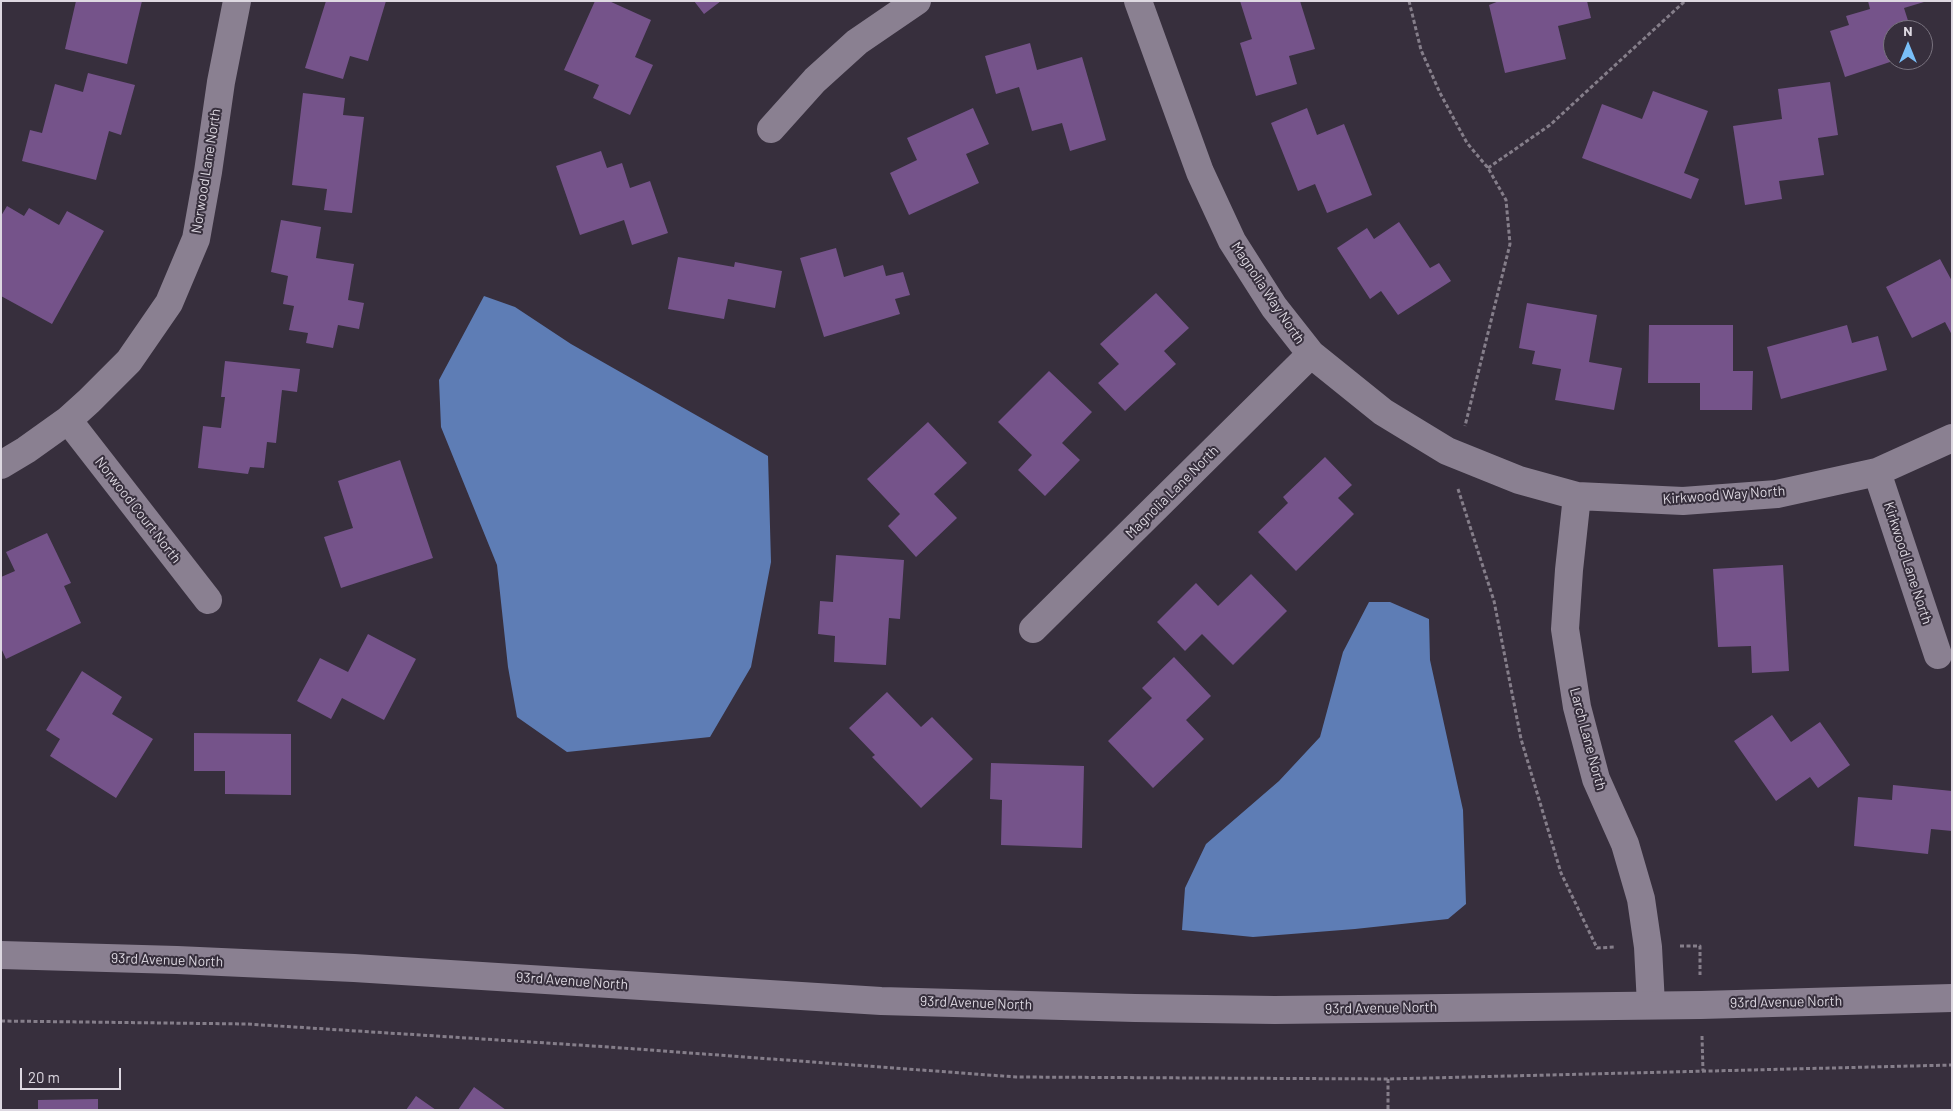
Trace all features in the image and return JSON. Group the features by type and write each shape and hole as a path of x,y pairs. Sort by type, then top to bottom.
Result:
{"street":[{"name":"Norwood Lane North","path":"1,464 26,450 68,420 129,361 169,303 196,239 221,82 237,1"},
{"path":"771,129 815,80 857,42 917,1"},
{"name":"Magnolia Way North","path":"1138,1 1200,172 1232,241 1274,307 1311,354 1383,412 1447,450 1520,480 1578,496"},
{"name":"Magnolia Lane North","path":"1033,629 1311,354"},
{"name":"Norwood Court North","path":"68,420 208,600"},
{"name":"Kirkwood Way North","path":"1578,496 1683,501 1777,494 1877,472 1952,438"},
{"name":"Kirkwood Lane North","path":"1877,472 1938,655"},
{"name":"Larch Lane North","path":"1578,496 1569,570 1565,629 1577,707 1596,779 1625,844 1641,898 1648,947 1651,1005"},
{"name":"93rd Avenue North","path":"1,955 364,969 881,1001 1135,1008 1266,1010 1651,1005 1952,998"}],"path":[{"path":"1409,1 1421,50 1440,93 1467,143 1488,168 1506,200 1510,244 1465,427"},
{"path":"1488,168 1550,125 1686,1"},
{"path":"1458,488 1494,601 1521,739 1558,864 1596,948"},
{"path":"1,1021 247,1024 609,1046 1016,1077 1388,1079 1952,1065"},
{"path":"1388,1079 1388,1110"}],"water":[{"path":"484,296 515,307 571,344 768,456 771,562 751,667 710,737 567,752 517,717 508,667 497,565 441,427 439,380"},
{"path":"1369,602 1390,602 1429,619 1430,660 1463,810 1466,904 1448,919 1355,929 1253,937 1182,930 1185,888 1206,844 1279,781 1320,737 1343,652"}],"building":[{"path":"76,1 142,1 127,64 65,49"},
{"path":"326,1 386,1 368,61 350,56 343,79 305,68"},
{"path":"595,1 609,1 651,20 635,57 653,65 630,115 593,98 599,85 564,70"},
{"path":"694,1 721,1 704,14"},
{"path":"1240,1 1300,1 1315,49 1289,56 1297,84 1256,96 1240,43 1252,39"},
{"path":"1499,1 1587,1 1591,18 1558,26 1566,59 1505,73 1489,5"},
{"path":"1868,1 1924,2 1904,8 1908,20 1883,20 1883,64 1845,77 1830,31 1849,25 1846,16 1870,9"},
{"path":"1030,43 1037,70 1082,57 1106,140 1070,151 1062,123 1032,131 1019,87 996,94 985,56"},
{"path":"88,73 135,85 121,135 109,131 96,180 22,161 30,130 42,133 55,84 83,92"},
{"path":"1830,82 1838,135 1818,138 1824,175 1779,181 1782,199 1745,205 1733,126 1782,119 1778,89"},
{"path":"1653,91 1708,111 1684,173 1699,179 1691,199 1582,158 1602,104 1642,119"},
{"path":"303,93 345,98 343,115 364,117 352,213 324,210 327,189 292,185"},
{"path":"973,108 989,144 966,154 979,183 909,215 890,173 917,160 907,138"},
{"path":"1307,108 1317,135 1344,124 1372,195 1327,213 1315,184 1298,191 1271,123"},
{"path":"601,151 607,168 622,163 630,188 650,181 668,233 632,245 624,220 580,235 556,166"},
{"path":"7,206 24,216 29,208 59,225 67,211 104,231 52,324 1,296 1,216"},
{"path":"281,220 321,227 316,258 354,264 348,300 364,303 359,329 338,325 333,348 306,343 308,333 289,330 294,306 283,304 288,276 271,272"},
{"path":"1399,222 1430,268 1439,263 1451,281 1398,315 1381,291 1370,299 1337,248 1367,228 1374,239"},
{"path":"836,248 844,277 883,265 886,276 903,272 910,295 895,299 900,314 824,337 800,258"},
{"path":"678,257 734,267 735,262 782,271 775,308 728,299 724,319 668,309"},
{"path":"1940,259 1952,281 1952,335 1945,322 1912,338 1886,287"},
{"path":"1156,293 1189,328 1164,351 1176,364 1125,411 1098,383 1119,364 1100,344"},
{"path":"1527,303 1597,315 1589,362 1622,368 1614,410 1555,400 1561,369 1532,364 1535,351 1519,348"},
{"path":"1649,325 1733,325 1733,371 1753,371 1752,410 1700,410 1700,383 1648,383"},
{"path":"1847,325 1852,343 1878,336 1887,370 1781,399 1767,347"},
{"path":"225,361 300,369 297,392 282,390 276,443 267,442 264,468 250,467 248,474 198,468 203,426 221,428 225,397 221,397"},
{"path":"1049,371 1092,412 1062,443 1080,460 1045,496 1018,470 1032,455 998,422"},
{"path":"928,422 967,463 934,494 957,518 916,557 888,526 900,514 867,479"},
{"path":"1325,457 1352,485 1338,498 1354,514 1296,571 1258,532 1288,503 1283,497"},
{"path":"400,460 433,558 341,588 324,537 353,528 338,481"},
{"path":"47,533 71,583 64,586 81,623 6,659 1,648 1,577 15,571 6,552"},
{"path":"836,555 904,560 900,619 889,618 886,665 834,662 835,636 818,634 820,601 833,602"},
{"path":"1783,565 1789,671 1752,673 1751,646 1718,647 1713,569"},
{"path":"1251,574 1287,611 1233,665 1202,634 1185,651 1157,622 1196,583 1218,606"},
{"path":"368,634 416,659 384,720 342,698 331,719 297,701 320,658 348,672"},
{"path":"1174,657 1211,696 1186,720 1204,739 1153,788 1108,741 1152,698 1142,688"},
{"path":"82,671 122,697 112,714 153,739 116,798 50,756 60,739 46,730"},
{"path":"887,692 921,727 932,717 973,759 921,808 872,757 875,755 849,728"},
{"path":"1772,715 1791,742 1820,722 1850,765 1818,788 1810,777 1776,801 1734,741"},
{"path":"194,733 291,734 291,795 225,794 225,771 194,771"},
{"path":"991,763 1084,766 1082,848 1001,845 1002,800 990,799"},
{"path":"1893,785 1952,791 1952,831 1931,829 1928,854 1854,846 1858,797 1892,800"},
{"path":"474,1087 506,1110 458,1110"},
{"path":"416,1096 436,1110 406,1110"},
{"path":"98,1099 98,1110 38,1110 38,1100"}]}
